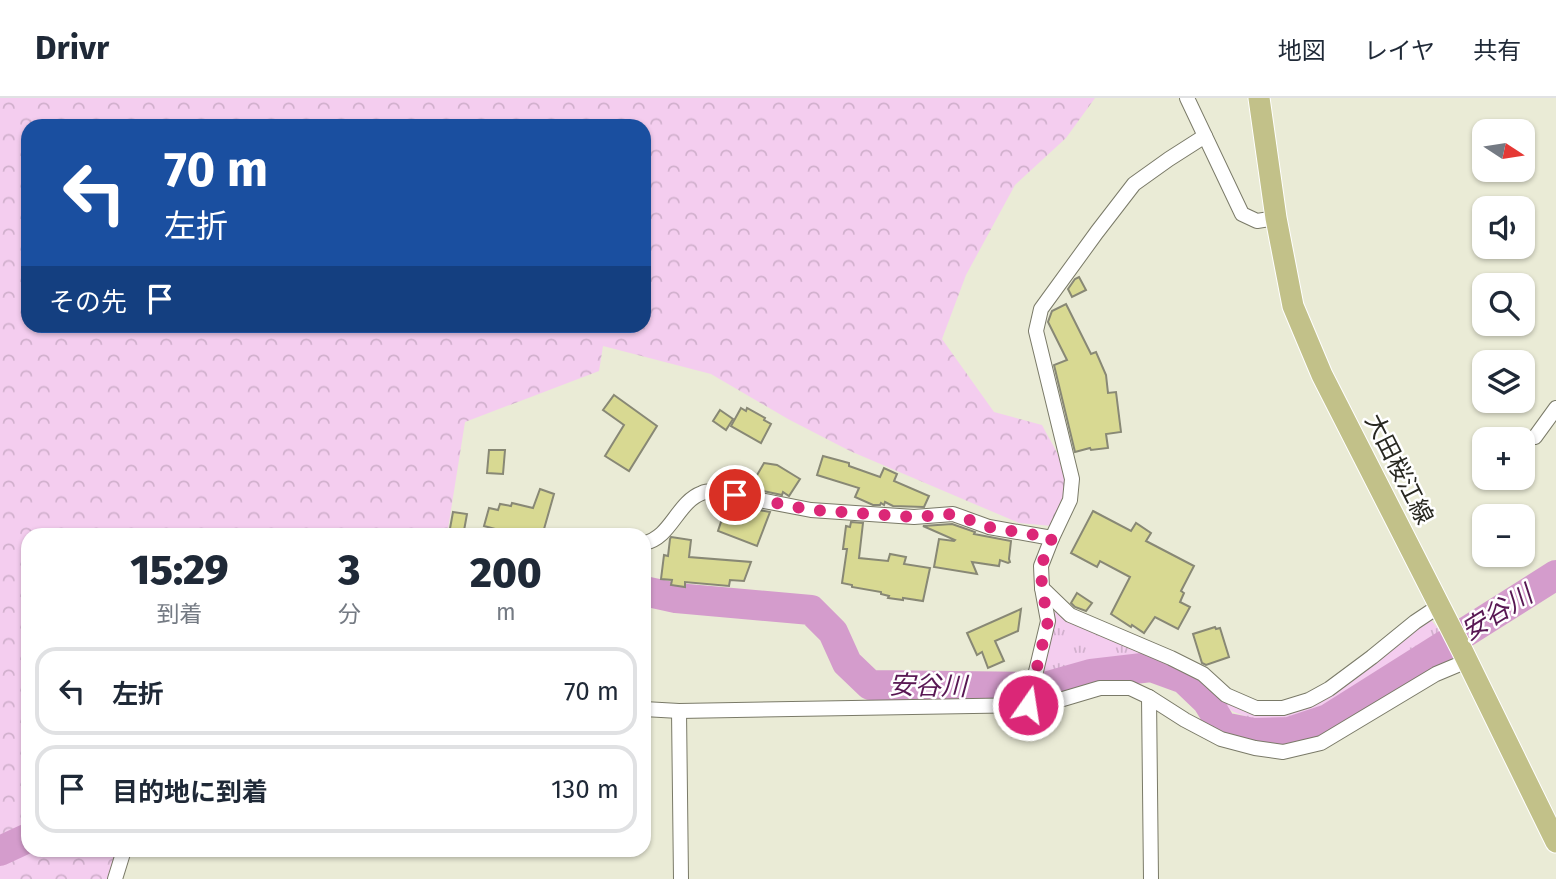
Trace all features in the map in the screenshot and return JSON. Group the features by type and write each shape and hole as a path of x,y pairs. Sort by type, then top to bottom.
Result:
{"main road":[{"name":"大田桜江線","path":"1259,98 1276,218 1293,306 1322,376 1556,842"}],"street":[{"path":"1187,98 1242,214 1257,221 1276,218"},
{"path":"1028,703 1048,621 1041,566 1070,500 1072,478 1036,331 1041,309 1134,184 1205,136"},
{"path":"1535,438 1556,408"},
{"path":"651,539 660,536 682,508 701,493 713,491 811,510 914,517 953,514 989,527 1052,538"},
{"path":"1042,588 1070,615 1171,658 1203,674 1226,695 1256,708 1283,708 1329,690 1415,622 1442,612"},
{"path":"651,709 1028,703 1063,699 1100,688 1130,688 1149,696 1185,720 1222,739 1283,752 1321,743 1464,656"},
{"path":"1149,696 1151,879"},
{"path":"679,710 681,879"},
{"path":"116,879 122,857"}],"green space":[{"path":"0,98 1095,98 1066,138 1015,185 966,275 942,339 994,412 1042,425 1064,469 1067,487 1065,501 1052,526 1019,523 850,451 711,374 603,346 599,371 465,422 448,528 21,528 21,857 118,857 112,879 0,879"},
{"path":"1055,610 1073,621 1283,713 1423,620 1431,620 1440,631 1356,684 1314,715 1281,722 1258,721 1234,712 1210,698 1194,680 1154,662 1104,667 1036,680"}],"building":[{"path":"1079,277 1086,290 1072,297 1068,289"},
{"path":"1066,304 1091,354 1096,352 1106,375 1108,393 1116,392 1121,432 1106,434 1108,448 1090,448 1075,452 1054,365 1067,360 1048,322 1052,311"},
{"path":"614,395 657,426 629,471 605,456 624,425 603,410"},
{"path":"741,408 746,411 747,408 771,424 761,443 731,426"},
{"path":"720,410 733,419 726,430 713,421"},
{"path":"489,450 505,450 503,474 487,473"},
{"path":"823,456 849,463 849,466 880,477 884,468 897,474 894,481 929,496 924,507 893,506 885,502 884,505 873,505 855,497 859,488 817,475"},
{"path":"764,463 777,465 800,479 789,496 783,492 782,495 734,485 737,478 753,482"},
{"path":"540,489 554,494 544,528 484,526 489,508 498,510 500,504 511,506 512,503 533,508"},
{"path":"727,504 770,512 757,546 718,531"},
{"path":"1093,511 1131,531 1136,523 1151,533 1146,541 1194,566 1181,591 1184,593 1180,602 1190,607 1178,629 1155,617 1144,633 1111,614 1130,577 1100,561 1097,567 1071,553"},
{"path":"453,512 467,514 464,528 450,528"},
{"path":"851,522 863,523 859,558 888,561 890,554 906,557 904,564 930,568 923,601 888,598 889,596 881,592 842,583 847,549 843,549 846,526 850,527"},
{"path":"952,524 975,532 974,534 1011,541 1010,562 1000,560 999,566 972,562 977,574 934,567 939,539 955,540 923,526"},
{"path":"671,537 691,540 689,557 751,562 744,581 730,580 729,586 685,582 685,587 671,585 672,580 661,579 664,555 668,556"},
{"path":"1077,593 1092,603 1086,611 1071,603"},
{"path":"1021,609 1018,631 995,641 1004,661 988,668 982,652 977,655 967,633"},
{"path":"1220,628 1229,657 1206,665 1202,663 1193,634"}],"waterway":[{"name":"安谷川","path":"651,593 676,598 811,610 833,632 847,663 870,685 1045,687 1091,674 1151,667 1184,679 1207,701 1223,727 1253,733 1289,732 1328,719 1556,575"},
{"name":"安谷川","path":"0,851 21,841"}],"route":[{"path":"735,495 811,510 914,517 953,514 989,527 1052,538 1041,566 1048,621 1028,705"}]}
